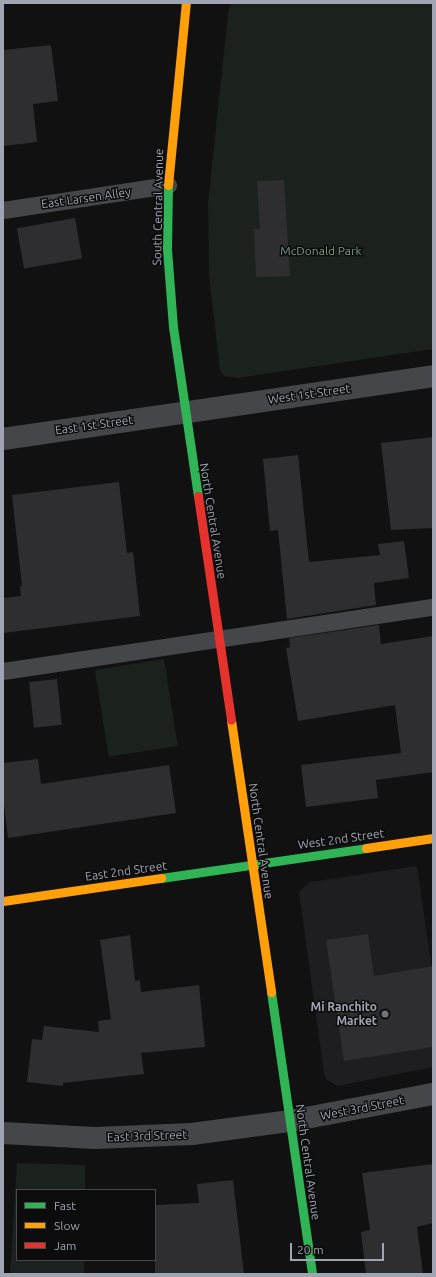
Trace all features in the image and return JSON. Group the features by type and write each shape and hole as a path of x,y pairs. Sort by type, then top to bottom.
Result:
{"street":[{"name":"South Central Avenue","path":"185,412 173,327 168,257 168,186 186,3"},
{"name":"West 1st Street","path":"185,412 433,376"},
{"name":"East 1st Street","path":"3,439 185,412"},
{"name":"North Central Avenue","path":"185,412 312,1274"},
{"name":"West 2nd Street","path":"252,864 433,838"},
{"name":"East 2nd Street","path":"3,901 252,864"},
{"name":"West 3rd Street","path":"290,1121 433,1094"},
{"name":"East 3rd Street","path":"3,1133 143,1138 290,1121"}],"lane":[{"name":"East Larsen Alley","path":"3,210 168,186"},
{"path":"3,670 433,607"}],"shaded area":[{"path":"417,866 433,977 433,1067 337,1086 326,1079 324,1073 299,892 310,882"}],"green space":[{"name":"McDonald Park","path":"231,3 433,3 433,349 238,378 225,376 220,371 209,275 208,203 228,14"},
{"path":"164,659 178,746 109,757 95,670"},
{"path":"17,1163 85,1165 85,1189 16,1189 16,1261 84,1261 84,1274 10,1274"}],"building":[{"path":"51,45 58,101 33,104 37,142 3,146 3,50"},
{"path":"284,180 290,276 256,277 254,229 260,229 257,181"},
{"path":"75,218 82,258 24,269 17,228"},
{"path":"433,437 433,528 391,530 381,443"},
{"path":"298,455 309,562 380,555 378,544 404,541 409,578 374,583 376,605 287,619 278,530 270,531 263,459"},
{"path":"119,482 127,553 133,552 140,616 3,633 3,598 21,596 20,586 22,586 12,495"},
{"path":"379,625 381,644 433,636 433,772 376,780 378,798 306,807 301,765 401,753 395,705 298,721 286,648 290,647 289,638"},
{"path":"57,679 62,725 34,728 29,682"},
{"path":"38,759 41,784 169,765 176,813 8,838 3,796 3,763"},
{"name":"Mi Ranchito Market","path":"368,934 374,976 433,966 433,1047 344,1061 326,940"},
{"path":"130,935 135,981 140,980 141,992 199,985 205,1047 141,1053 144,1074 63,1083 63,1086 27,1082 32,1039 42,1040 44,1026 99,1032 98,1021 111,1019 100,940"},
{"path":"433,1164 433,1223 417,1227 423,1274 366,1274 361,1232 370,1230 362,1173"},
{"path":"233,1180 244,1274 155,1274 156,1205 199,1203 197,1184"}],"traffic: fast":[{"path":"168,185 167,249 173,327 198,496"},
{"path":"161,878 366,848"},
{"path":"271,992 312,1274"}],"traffic: slow":[{"path":"168,185 186,3"},
{"path":"231,720 271,992"},
{"path":"366,848 433,838"},
{"path":"3,901 161,878"}],"traffic: jam":[{"path":"198,496 231,720"}],"place":[{"name":"Mi Ranchito Market","path":"385,1014"}]}
